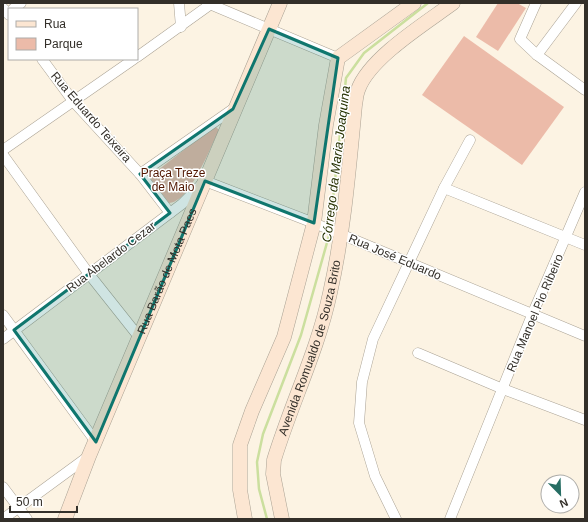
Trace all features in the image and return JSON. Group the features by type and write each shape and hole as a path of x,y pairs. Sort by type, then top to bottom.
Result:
{"main road":[{"name":"Rua Barão de Mota Paes","path":"66,519 89,456 205,181 233,109 280,3"},
{"path":"245,519 240,490 240,445 252,411 284,337 314,223 326,125 338,58 414,3"},
{"name":"Avenida Romualdo de Souza Brito","path":"282,519 273,474 274,460 315,344 330,293 345,208 355,105 358,89 367,75 384,55 453,3"}],"street":[{"path":"179,3 181,27"},
{"path":"536,3 520,39 537,55 585,90"},
{"path":"537,55 576,3"},
{"path":"138,56 181,27 209,4 338,58"},
{"name":"Rua Eduardo Teixeira","path":"43,60 73,101 140,174 170,213"},
{"path":"3,150 133,60"},
{"path":"140,174 233,109"},
{"path":"396,519 374,476 359,423 362,382 373,339 444,188 470,140"},
{"path":"3,155 89,274 139,337"},
{"name":"Rua José Eduardo","path":"205,181 314,223 585,336"},
{"name":"Rua Abelardo Cezar","path":"3,339 182,204 205,181"},
{"path":"444,188 585,245"},
{"name":"Rua Manoel Pio Ribeiro","path":"450,519 532,315 567,237 585,192"},
{"path":"3,315 96,442"},
{"path":"418,353 503,389 585,420"},
{"path":"3,519 89,456"},
{"path":"3,487 27,519"}],"highlighted area":[{"path":"269,29 338,58 314,223 205,181 96,442 14,330 170,213 140,174 233,109"}],"green space":[{"path":"498,3 517,3 526,8 498,51 476,37"},
{"path":"464,36 564,107 522,165 422,95"},
{"name":"Praça Treze de Maio","path":"215,126 219,130 205,161 192,184 177,200 169,203 149,177"}],"waterway":[{"name":"Córrego da Maria Joaquina","path":"330,227 346,78 364,53 428,3"},
{"name":"Córrego da Maria Joaquina","path":"267,519 259,489 257,462 263,434 301,335 330,232"}]}
